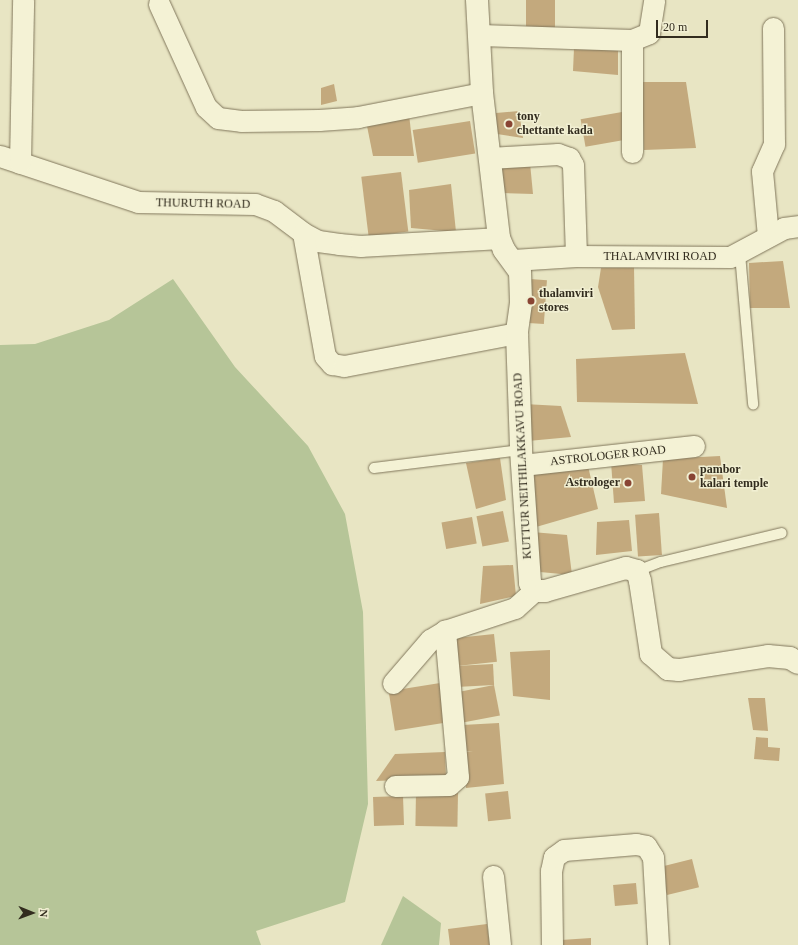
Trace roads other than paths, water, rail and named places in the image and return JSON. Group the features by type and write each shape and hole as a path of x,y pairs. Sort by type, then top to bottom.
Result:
{"street":[{"path":"20,163 23,0"},
{"name":"KUTTUR NEITHILAKKAVU ROAD","path":"478,0 482,93 499,238 504,250 513,260 520,272 521,303 517,333 522,457 530,583 534,591"},
{"path":"480,35 632,40 649,33 654,0"},
{"path":"159,4 206,107 218,118 227,120 311,120 358,117 482,93"},
{"path":"768,236 762,171 774,144 773,28"},
{"path":"632,40 632,152"},
{"path":"489,158 558,154 569,158 573,165 576,256"},
{"name":"THURUTH ROAD","path":"0,156 138,202 255,204 274,211 303,233 318,241 361,246 499,238"},
{"name":"THALAMVIRI ROAD","path":"513,260 576,256 730,257 740,254 768,236 784,228 798,226"},
{"path":"303,233 326,356 332,364 344,366 517,333"},
{"name":"ASTROLOGER ROAD","path":"522,457 694,446"},
{"path":"393,683 430,640 445,631 514,608 534,591 545,591 626,568 637,571 651,654 668,669 679,670 768,656 790,658 798,663"},
{"path":"395,786 449,785 458,777 445,631"},
{"path":"552,945 551,871 554,857 564,850 636,844 646,846 653,857 658,945"},
{"path":"493,876 500,945"}],"lane":[{"path":"740,254 753,404"},
{"path":"374,468 522,457"},
{"path":"637,571 661,562 782,534"}],"place":[{"name":"tony chettante kada","path":"509,124"},
{"name":"thalamviri stores","path":"531,301"},
{"name":"pambor kalari temple","path":"692,477"},
{"name":"Astrologer","path":"628,483"}]}
